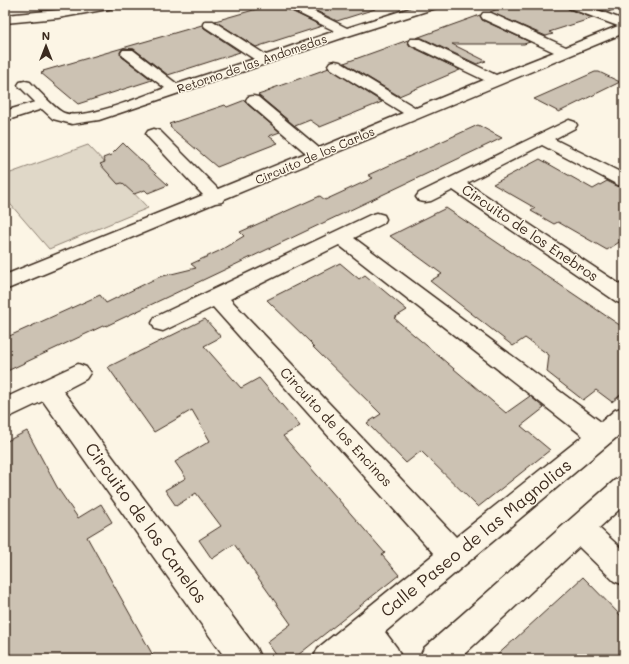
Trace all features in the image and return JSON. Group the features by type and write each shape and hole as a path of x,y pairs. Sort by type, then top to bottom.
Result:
{"street":[{"path":"5,19 60,10 108,5"},
{"path":"292,5 346,32"},
{"name":"Retorno de las Andomedas","path":"44,104 58,116 72,119 94,117 346,32 412,7 432,5"},
{"path":"573,5 624,24"},
{"path":"487,16 566,52"},
{"path":"208,24 265,60"},
{"name":"Circuito de los Carlos","path":"5,282 216,198 317,154 624,28"},
{"path":"416,42 496,81"},
{"path":"128,53 176,90"},
{"path":"335,65 414,114"},
{"path":"5,116 44,104 25,85"},
{"path":"254,100 317,154"},
{"name":"Circuito de los Enebros","path":"425,197 569,125"},
{"path":"154,134 216,198"},
{"path":"543,139 624,181"},
{"name":"Circuito de los Enebros","path":"455,183 624,297"},
{"path":"163,323 377,219"},
{"path":"342,237 601,436"},
{"name":"Circuito de los Encinos","path":"217,298 455,556"},
{"path":"5,409 78,373"},
{"name":"Circuito de los Canelos","path":"47,388 245,659"},
{"name":"Calle Paseo de las Magnolias","path":"329,659 624,417"},
{"path":"435,659 624,488"},
{"path":"580,529 624,571"},
{"path":"364,630 386,659"}],"shaded area":[{"path":"88,145 148,208 49,249 5,198 5,175"}],"building":[{"path":"271,5 285,5 287,9 322,26 256,47 215,21"},
{"path":"304,5 375,5 375,9 337,21"},
{"path":"508,5 566,5 568,9 593,18 549,32 553,34 546,36 490,12"},
{"path":"588,5 623,5 624,6 608,12"},
{"path":"480,15 482,20 530,42 524,44 452,44 486,61 477,64 422,38 416,38"},
{"path":"202,25 204,28 240,52 168,75 134,49 123,48 120,52 122,57 152,80 78,104 41,73 44,72 43,71"},
{"path":"408,40 410,46 460,70 399,96 344,63"},
{"path":"329,68 382,102 320,127 310,120 295,126 258,95 270,91 268,90"},
{"path":"595,72 599,72 620,82 559,112 534,99"},
{"path":"245,100 247,104 280,132 269,136 278,143 217,167 170,127 171,126 169,124 225,105 227,107"},
{"path":"478,125 502,138 106,326 105,325 5,372 5,338 100,295 106,303 159,277 196,268 191,264 219,251 244,236 240,232 320,196 325,200 373,178 368,175"},
{"path":"123,143 168,185 148,193 145,190 134,194 122,183 118,184 100,164 105,162 103,158 111,155"},
{"path":"540,159 593,189 607,181 617,186 624,187 624,239 607,250 558,222 554,224 531,211 535,208 493,184"},
{"path":"446,208 624,328 624,392 612,402 596,390 583,400 547,372 549,355 525,338 513,346 430,281 442,274 390,236"},
{"path":"340,263 359,279 365,275 407,310 394,318 506,413 530,396 544,408 521,426 550,450 478,507 421,451 406,463 367,423 381,414 267,300"},
{"path":"205,319 221,337 204,346 241,388 259,378 300,426 283,436 385,553 382,555 399,575 293,659 279,659 267,642 291,624 234,544 212,559 199,540 221,526 196,493 176,506 165,490 186,478 175,462 210,441 192,410 154,432 108,367"},
{"path":"27,431 57,487 78,518 101,504 112,522 87,537 155,659 5,659 5,442"},
{"path":"583,577 624,619 624,659 493,659"}]}
